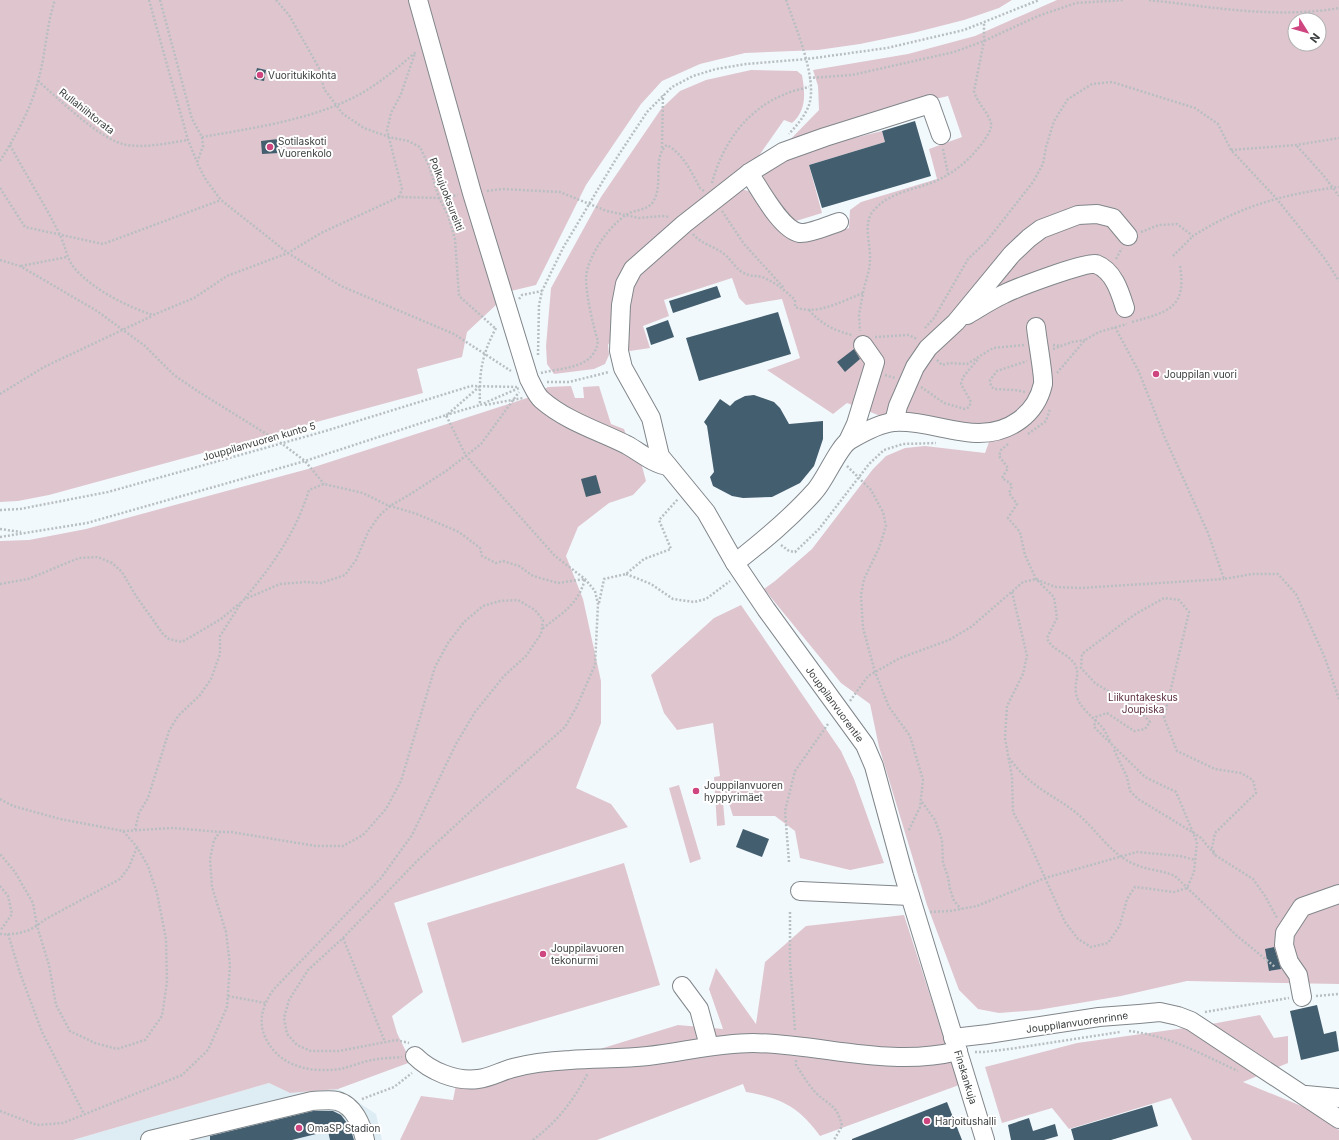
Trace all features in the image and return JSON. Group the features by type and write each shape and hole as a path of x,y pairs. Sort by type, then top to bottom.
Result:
{"street":[{"path":"418,0 472,193 530,385 558,412 628,446 661,465 669,466"},
{"name":"Jouppilanvuorentie","path":"941,135 930,104 825,137 783,152 749,173 714,199 633,269 625,284 621,305 619,351 623,368 651,418 660,456 706,512 736,570 835,718 865,745 874,766 913,904 956,1044"},
{"path":"749,173 777,215 790,229 802,233 839,222"},
{"path":"954,323 1012,254 1041,229 1078,215 1097,214 1113,218 1128,236"},
{"path":"894,422 898,406 915,367 918,344 1004,294 1078,267 1095,264 1107,270 1118,287 1125,308"},
{"path":"848,441 868,430 894,422 979,433 1005,428 1019,421 1030,412 1037,401 1043,383 1037,336"},
{"path":"736,570 816,491 848,441 856,424 867,348"},
{"path":"800,891 913,904"},
{"path":"1302,997 1298,975 1289,962 1284,945 1285,933 1302,907 1339,894"},
{"path":"682,986 698,1009 709,1046"},
{"name":"Jouppilanvuorenrinne","path":"419,1060 456,1078 478,1079 513,1068 554,1061 647,1056 709,1046 754,1043 891,1058 941,1055 956,1044 988,1034 1099,1017 1160,1012 1191,1021 1267,1073 1339,1119"},
{"name":"Finskankuja","path":"956,1044 985,1140"},
{"path":"1302,1094 1318,1098 1339,1098"},
{"path":"150,1140 312,1101 338,1101 352,1111 361,1123 366,1140"}],"path":[{"path":"0,161 10,145 38,82 46,33 55,0"},
{"path":"149,0 188,140 197,163 206,180 221,200 288,253 341,286 454,334 484,352 530,385"},
{"path":"160,0 192,119 202,137 203,146 197,163"},
{"name":"Polkujuoksureitti","path":"276,0 289,15 308,47 319,68 324,89 343,114 364,128 389,138 408,140 420,147 429,166 439,198 448,215 456,239 459,296 496,329"},
{"path":"784,139 805,114 809,104 810,87 807,59 786,0"},
{"path":"0,537 23,532 54,530 87,523 304,461 446,415 480,406 526,398 538,354 539,305 542,291 563,248 647,112 663,94 672,87 693,76 716,69 746,64 807,59 887,48 984,23 1039,0"},
{"path":"809,78 852,75 903,65 954,52 984,41 1038,16 1076,3 1123,0"},
{"path":"1149,0 1267,12 1339,8"},
{"path":"979,358 963,377 961,384 971,402 969,407 965,409 944,403 923,388 883,374 867,348 859,326 859,315 870,261 868,225 873,211 882,203 898,194 932,182 965,163 990,132 991,124 989,118 976,99 974,91 984,41 984,23"},
{"path":"202,137 276,123 336,105 377,84 429,40"},
{"path":"399,197 402,189 387,130 391,113 401,94 415,53"},
{"name":"Rullahiihtorata","path":"38,82 94,128 115,142 127,145 146,146 188,140"},
{"path":"918,344 968,259 986,242 1033,182 1043,164 1046,147 1054,121 1068,99 1092,84 1112,82 1195,108 1218,124 1231,150 1276,198 1325,259 1339,281"},
{"path":"714,199 712,183 716,168 728,144 743,122 762,106 782,95 810,87"},
{"path":"480,406 586,363 596,350 598,341 586,277 597,247 610,230 627,214 649,207 654,201 660,179 659,158 662,149 663,94"},
{"path":"941,135 948,174"},
{"path":"1231,150 1296,146 1339,138"},
{"path":"10,145 60,235 67,257 77,271 98,288 131,308 153,315"},
{"path":"662,149 667,145 674,149 682,158 700,188 714,199 744,244 795,300 795,307 809,310 828,306 863,292"},
{"path":"1296,146 1333,187 1339,196"},
{"path":"1173,256 1193,236 1248,206 1276,198 1339,187"},
{"path":"0,188 25,227 103,244 221,200"},
{"path":"0,394 44,367 153,315 194,298 227,276 288,253 321,233 399,197 439,198 502,189 538,190 560,192 589,204 639,218 662,216 680,219 698,240 724,254 740,271 752,277 760,277 769,280 787,291"},
{"path":"1118,287 1116,260 1128,236 1159,225 1177,224 1193,236"},
{"path":"20,266 67,257"},
{"path":"0,260 20,266 98,311 145,346 174,375 192,388 281,443 304,461 324,484"},
{"path":"1056,375 1085,340 1099,332 1165,311 1178,301 1183,283 1180,266"},
{"path":"480,406 479,386 484,352 496,329 508,310 522,295 542,291"},
{"path":"809,310 818,321 867,348 909,335 942,365 950,363 967,364 993,348 1037,336 1061,346"},
{"path":"1115,327 1139,372 1208,533 1224,579"},
{"path":"135,830 139,813 148,798 169,731 178,716 200,695 211,679 220,654 220,636 243,600 280,584 305,582 321,583 345,575 356,560 368,532 379,516 390,506 409,495 482,444 514,400 530,385 546,382 569,382 623,368"},
{"name":"Jouppilanvuoren kunto 5","path":"0,510 20,509 108,492 281,443 471,386 530,385"},
{"path":"446,415 479,386"},
{"path":"1026,435 1043,424 1051,407"},
{"path":"446,415 466,456 555,556 585,579 595,591 598,604"},
{"path":"1012,441 1001,450 999,456 1008,468 1002,478 1012,486 1009,494 1015,499 1017,504 1008,518 1020,532 1025,555 1036,579 1040,584 1052,592 1054,596 1058,612 1057,618 1047,638 1048,642 1074,663 1077,670 1076,693 1085,710 1103,728 1127,777 1130,791 1138,799 1202,838 1215,855 1253,880 1265,896 1285,933"},
{"path":"795,552 819,529 869,464 884,450 903,444 925,442 940,444"},
{"path":"837,458 871,490 883,512 886,526 879,548 864,578 861,594 864,628 875,672 889,707 910,736 923,780 922,802 913,822 897,847"},
{"path":"0,584 28,579 79,558 98,556 112,563 122,572 136,596 163,634 169,640 182,642 221,620 243,600 266,574 290,539 310,490 324,484 363,492 390,506 417,514 459,532 480,548 482,556 496,563 504,561 519,566 533,576 558,583 585,579"},
{"path":"419,1060 409,1042 396,1040 339,1051 311,1051 297,1045 287,1034 284,1018 289,1000 308,970 343,938 417,861 565,727 576,708 595,665 598,604 604,579 626,574 644,559 671,548 659,520 688,489"},
{"path":"0,529 23,532"},
{"path":"626,574 651,584 673,599 694,602 706,599 736,570"},
{"path":"790,862 785,811 796,771 868,676 900,658 949,640 971,627 1023,582 1036,579 1055,587 1081,588 1224,579 1252,574 1278,574 1296,594 1324,658 1339,699"},
{"path":"542,629 570,607 581,594 585,579"},
{"path":"1012,592 1027,656 1023,674 1007,706 1006,738 1012,777 1013,812 1065,922 1078,939 1092,947 1108,943 1120,925 1127,899 1135,887 1174,892 1187,888 1194,872 1197,842 1176,792 1145,777 1094,727 1096,717 1107,713 1134,730 1145,729 1150,722 1139,710 1095,683 1081,668 1082,654 1134,615 1164,598 1179,600 1189,612 1164,718 1176,750 1215,769 1241,773 1253,780 1256,793 1215,833 1212,848 1215,855"},
{"path":"0,799 13,806 60,819 123,831 173,828 267,837 316,846 342,846 363,835 386,809 401,781 436,667 448,643 464,622 483,606 500,601 518,600 535,610 543,620 542,634 526,656 504,676 475,712 456,744 412,835 381,878 274,989 264,1003 261,1023 262,1032 271,1049 298,1067 316,1071 334,1069 373,1060 419,1060"},
{"path":"1008,757 1025,777 1079,815 1110,848 1121,856 1133,864 1150,870 1162,871 1175,876 1236,934 1277,968"},
{"path":"922,802 935,820 942,840 943,862 950,889 954,901 961,909"},
{"path":"0,854 14,872 33,902 37,926 49,965 56,1005 70,1031 95,1043 117,1048 145,1040 162,1016 167,982 166,939 157,893 148,866 138,847 123,831"},
{"path":"0,1111 37,1125 63,1123 182,1076 208,1050 227,1007 230,966 226,932 212,887 210,859 214,840 220,832"},
{"path":"0,886 8,896 12,914 0,932 8,934 23,933 120,879 129,867 138,847"},
{"path":"913,904 950,911 977,906 1045,878 1137,852 1180,856 1195,860"},
{"path":"790,912 790,962 796,1065 814,1091 834,1106 842,1126 834,1140"},
{"path":"8,934 20,973 42,1032 84,1114"},
{"path":"343,938 385,1042"},
{"path":"1201,1012 1302,997 1339,994"},
{"path":"228,996 264,1003"},
{"path":"956,1044 984,1052 1126,1031 1150,1034 1172,1040 1240,1073"},
{"path":"533,1140 550,1126 576,1096 595,1058"},
{"path":"352,1111 358,1101 394,1087 419,1060"}],"shaded area":[{"path":"269,1083 290,1093 338,1089 376,1114 382,1140 73,1140"}],"green space":[{"path":"0,0 1012,0 999,8 964,20 913,33 860,44 818,50 745,53 700,64 662,81 641,104 586,185 536,285 511,291 467,332 462,357 417,369 423,393 49,495 18,501 0,502"},
{"name":"Liikuntakeskus Joupiska","path":"1057,0 1339,0 1339,984 1187,981 1121,996 1038,1010 999,1013 978,1009 959,990 927,905 879,747 870,704 841,683 764,589 812,549 873,469 886,456 905,448 925,446 985,453 994,428 921,416 878,415 847,403 833,414 767,370 800,358 782,299 746,305 739,298 732,278 664,300 669,316 643,326 650,348 630,351 624,346 625,324 629,298 642,273 682,234 740,189 753,192 810,238 849,228 850,210 861,202 937,179 929,149 962,137 948,96 841,122 782,148 819,110 818,86 813,70 908,54 975,36"},
{"path":"751,70 797,71 802,75 804,101 803,107 797,118 792,123 784,120 753,164 714,191 648,244 625,271 612,338 608,345 609,355 605,364 594,369 554,374 547,364 546,346 551,288 601,197 661,109 680,91 706,80"},
{"path":"882,131 885,142 809,165 822,213 796,221 785,216 762,182 764,174 771,166 806,150"},
{"path":"571,386 575,398 584,398 583,387 599,386 611,424 624,429 631,448 640,459 646,481 633,495 609,503 578,527 566,556 583,599 601,681 601,723 576,788 611,804 628,827 394,903 423,992 392,1016 397,1033 411,1062 338,1089 290,1093 269,1083 73,1140 0,1140 0,541 29,540 86,529 308,469 530,397 548,387"},
{"path":"741,605 841,751 854,779 884,863 850,870 800,858 795,831 775,816 733,816 721,779 725,825 717,826 714,777 720,776 713,723 677,730 664,713 651,675 714,618"},
{"path":"679,785 701,859 690,863 669,788"},
{"name":"Jouppilavuoren tekonurmi","path":"624,863 660,985 462,1043 427,923"},
{"path":"904,915 959,1085 820,1136 797,1111 788,1105 769,1097 746,1092 743,1084 597,1140 400,1140 421,1096 453,1100 456,1085 483,1085 678,1025 723,1029 709,989 716,968 756,1024 765,962 806,926"},
{"path":"1260,1015 1274,1038 1288,1036 1288,1063 1243,1082 1304,1107 1339,1130 1339,1140 1192,1140 1171,1098 1069,1129 1052,1108 1002,1123 985,1067 1077,1043 1206,1025"}],"building":[{"name":"Vuoritukikohta","path":"257,68 266,70 264,81 254,79"},
{"path":"915,121 931,176 822,208 809,165 885,142 882,131"},
{"name":"Sotilaskoti Vuorenkolo","path":"278,139 279,153 262,154 261,141"},
{"path":"717,286 721,297 673,313 669,301"},
{"path":"778,312 791,354 699,381 686,338"},
{"path":"668,320 674,337 651,345 646,328"},
{"path":"854,349 860,359 845,372 837,362"},
{"path":"754,395 774,402 780,408 789,424 823,421 823,439 814,466 800,483 772,497 743,498 732,496 713,486 710,477 714,472 707,426 704,422 720,399 730,406 735,401 745,396"},
{"path":"596,475 601,493 586,497 581,479"},
{"path":"743,829 769,839 762,857 736,847"},
{"path":"1274,947 1281,969 1269,971 1265,949"},
{"path":"1317,1005 1324,1034 1336,1031 1339,1051 1301,1060 1290,1011"},
{"name":"Harjoitushalli","path":"947,1102 962,1140 852,1140 852,1139"},
{"path":"1152,1105 1158,1126 1111,1140 1074,1140 1071,1129"},
{"name":"OmaSP Stadion","path":"313,1111 333,1111 341,1115 350,1127 354,1140 330,1140 328,1131 292,1140 210,1140 210,1136"},
{"path":"1029,1118 1033,1131 1055,1124 1058,1136 1044,1140 1011,1140 1008,1125"}],"place":[{"name":"Vuoritukikohta","path":"260,75"},
{"name":"Sotilaskoti Vuorenkolo","path":"270,147"},
{"name":"Jouppilan vuori","path":"1156,374"},
{"name":"Jouppilanvuoren hyppyrimäet","path":"696,791"},
{"name":"Jouppilavuoren tekonurmi","path":"543,954"},
{"name":"Harjoitushalli","path":"927,1121"},
{"name":"OmaSP Stadion","path":"299,1128"}]}
